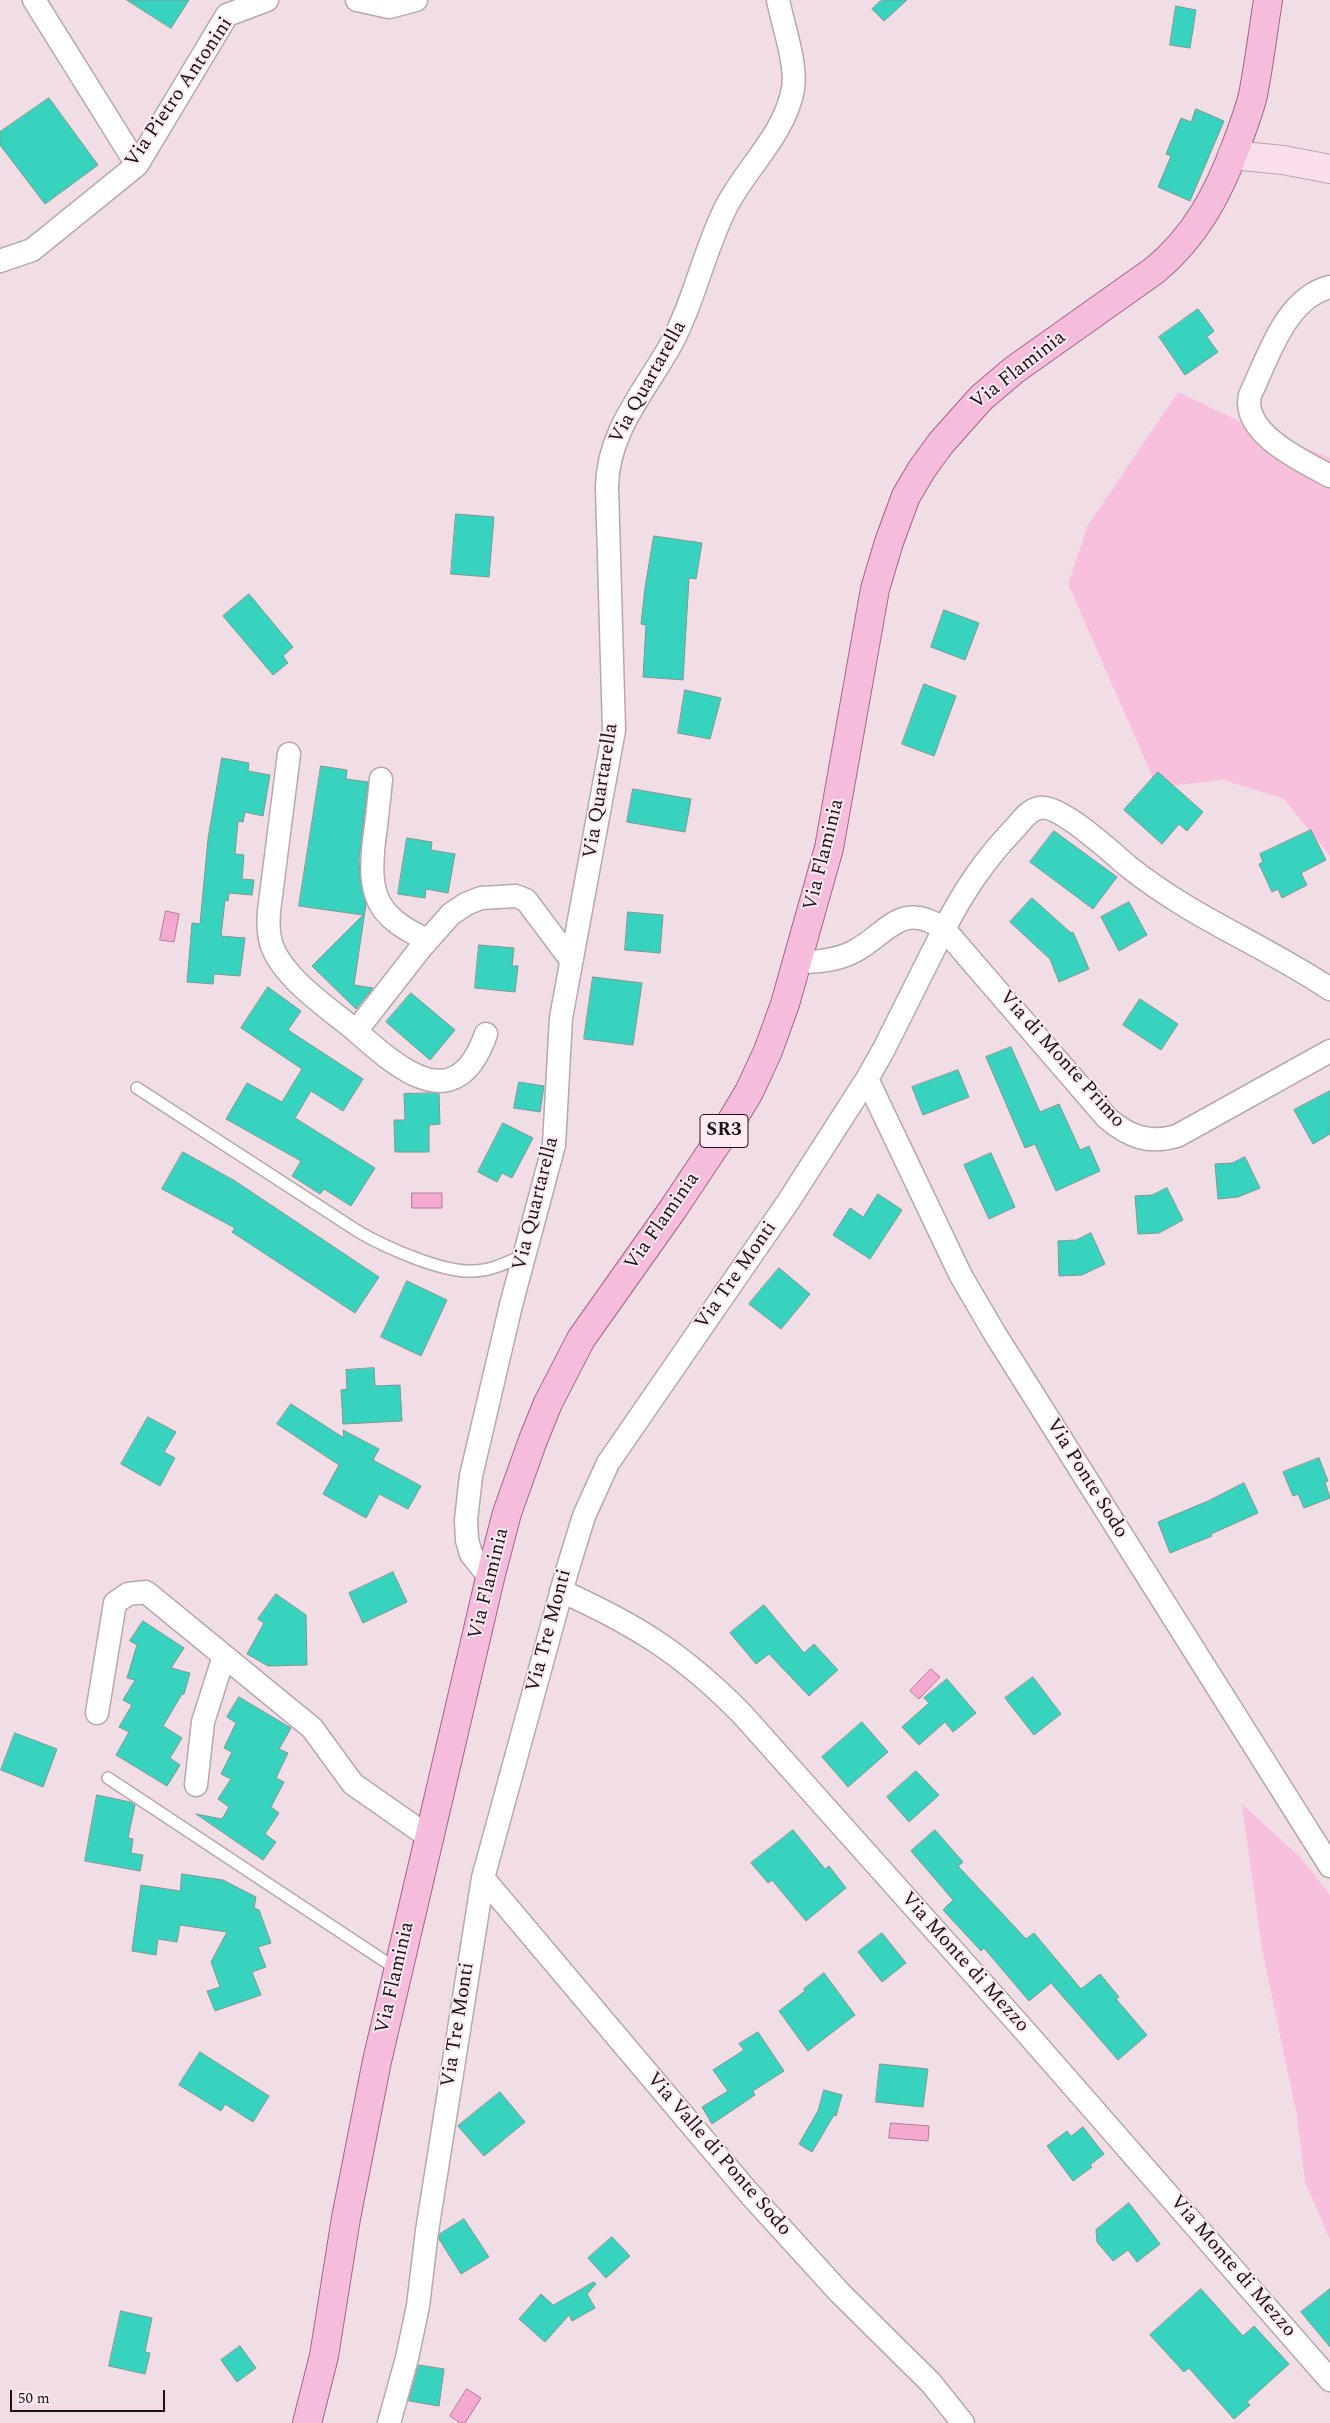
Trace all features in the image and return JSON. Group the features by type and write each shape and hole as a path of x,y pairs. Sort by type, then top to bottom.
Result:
{"main road":[{"name":"Via Flaminia","path":"307,2423 324,2356 366,2114 429,1837 507,1513 533,1440 556,1388 588,1327 673,1209 749,1092 777,1027 834,825 863,645 875,588 896,520 913,483 941,443 986,393 1014,370 1122,295 1170,257 1195,229 1207,209 1232,155 1253,97 1268,0"},
{"path":"1232,155 1283,160 1330,169"}],"street":[{"path":"34,0 137,165"},
{"name":"Via Pietro Antonini","path":"0,261 32,250 137,165 227,15 267,0"},
{"path":"357,0 389,7 416,0"},
{"name":"Via Quartarella","path":"490,1578 471,1554 466,1534 471,1476 510,1304 555,1139 558,1042 571,960 614,730 607,488 609,459 613,444 624,420 686,316 726,208 776,130 788,107 794,82 778,0"},
{"path":"1330,287 1315,293 1289,317 1250,395 1249,408 1252,420 1262,432 1330,476"},
{"path":"289,754 269,911 270,937 276,954 287,970 400,1068 421,1077 436,1080 450,1078 465,1072 477,1057 486,1034"},
{"path":"382,779 372,864 375,895 394,920 427,940"},
{"name":"Via Tre Monti","path":"388,2423 407,2358 418,2306 427,2231 482,1878 561,1591 584,1516 608,1464 788,1202 867,1079 944,929 982,864 1027,814 1041,807 1059,813 1176,901 1330,989"},
{"path":"356,1031 445,919 466,904 489,896 516,896 530,904 571,960"},
{"path":"796,962 822,961 843,957 866,944 892,923 906,918 928,921 944,929"},
{"name":"Via di Monte Primo","path":"944,929 1107,1118 1123,1131 1138,1138 1166,1139 1183,1133 1330,1051"},
{"name":"Via Ponte Sodo","path":"867,1079 940,1233 995,1334 1330,1866"},
{"name":"Via Monte di Mezzo","path":"561,1591 614,1616 657,1641 692,1667 742,1714 1024,2030 1330,2380"},
{"path":"97,1713 115,1603 128,1594 146,1592 312,1728 352,1784 429,1837"},
{"path":"196,1785 203,1722 224,1656"},
{"name":"Via Valle di Ponte Sodo","path":"482,1878 748,2192 840,2293 931,2382 963,2423"}],"lane":[{"path":"137,1088 359,1232 388,1247 448,1268 466,1271 490,1268 524,1256"},
{"path":"108,1778 398,1970"}],"shaded area":[{"path":"1178,392 1243,423 1330,458 1330,856 1284,799 1224,780 1157,787 1068,584 1088,525"},
{"path":"166,911 179,914 174,942 160,940"},
{"path":"412,1193 442,1193 442,1208 412,1208"},
{"path":"931,1669 940,1677 919,1699 910,1691"},
{"path":"1242,1804 1300,1857 1330,1895 1330,2239 1305,2182 1297,2116 1262,1949"},
{"path":"891,2123 929,2126 928,2141 889,2138"},
{"path":"467,2389 481,2398 465,2423 460,2423 450,2416"}],"building":[{"path":"127,0 189,0 171,28"},
{"path":"882,0 907,0 884,21 872,9"},
{"path":"1176,6 1196,10 1190,48 1170,45"},
{"path":"49,98 98,165 45,204 0,145 0,132"},
{"path":"1196,109 1224,121 1190,201 1158,187 1171,156 1166,154 1181,118 1191,122"},
{"path":"1198,309 1214,331 1207,337 1218,352 1185,375 1159,337"},
{"path":"456,514 494,517 489,577 451,574"},
{"path":"654,536 702,543 696,579 689,578 683,680 643,677 646,625 641,624"},
{"path":"249,594 293,647 283,656 288,663 273,675 223,616"},
{"path":"944,610 979,623 965,660 931,647"},
{"path":"924,684 956,696 934,756 902,744"},
{"path":"685,690 721,698 710,739 678,733"},
{"path":"222,758 249,763 248,771 270,775 263,816 245,812 243,822 238,821 235,854 244,855 242,879 254,880 252,895 229,893 228,901 225,900 221,936 245,938 240,976 214,974 213,984 187,982 192,923 200,924 208,839"},
{"path":"321,766 347,770 346,779 368,782 359,860 360,878 366,904 354,985 373,988 356,1009 312,966 363,915 299,906"},
{"path":"1158,772 1203,812 1187,831 1179,824 1162,844 1124,810"},
{"path":"633,789 691,799 685,832 627,822"},
{"path":"1311,830 1326,860 1301,873 1307,885 1282,898 1278,889 1272,892 1259,864 1263,862 1260,854"},
{"path":"1054,831 1117,877 1093,909 1030,862"},
{"path":"407,838 432,842 431,850 455,854 448,893 426,889 425,898 398,894"},
{"path":"1032,898 1071,933 1073,932 1089,969 1059,982 1050,959 1010,922"},
{"path":"1129,902 1147,935 1119,951 1101,917"},
{"path":"628,912 663,915 660,953 625,950"},
{"path":"479,945 514,948 512,966 518,966 515,992 475,988"},
{"path":"593,977 642,983 633,1045 584,1039"},
{"path":"268,987 301,1011 288,1030 363,1079 343,1111 311,1091 295,1118 375,1168 351,1206 324,1189 320,1194 292,1176 301,1161 226,1119 247,1083 282,1102 302,1069 241,1028"},
{"path":"411,993 455,1030 430,1060 386,1022"},
{"path":"1140,999 1178,1024 1161,1050 1123,1025"},
{"path":"1011,1047 1040,1112 1059,1104 1080,1150 1089,1146 1100,1171 1056,1191 1035,1144 1025,1148 986,1057"},
{"path":"958,1070 969,1097 923,1115 912,1087"},
{"path":"519,1082 544,1086 540,1112 514,1108"},
{"path":"1330,1091 1330,1134 1313,1144 1294,1110"},
{"path":"439,1093 440,1124 429,1125 429,1152 395,1152 394,1120 405,1120 404,1094"},
{"path":"503,1123 533,1138 512,1178 502,1173 497,1182 478,1172"},
{"path":"183,1152 235,1181 379,1277 355,1313 232,1232 235,1228 162,1189"},
{"path":"991,1153 1015,1207 989,1219 964,1165"},
{"path":"1245,1157 1260,1188 1238,1197 1218,1199 1215,1164 1232,1163"},
{"path":"1167,1188 1183,1220 1159,1233 1138,1234 1135,1196 1152,1195"},
{"path":"878,1194 902,1210 870,1259 833,1235 850,1208 863,1217"},
{"path":"1091,1233 1105,1264 1082,1275 1059,1276 1058,1241 1076,1240"},
{"path":"779,1268 810,1294 781,1329 749,1304"},
{"path":"407,1281 447,1300 421,1356 381,1337"},
{"path":"374,1368 375,1386 400,1385 402,1421 343,1424 341,1390 347,1389 346,1370"},
{"path":"291,1404 344,1438 343,1430 379,1449 373,1460 421,1486 408,1509 379,1494 366,1518 323,1494 339,1465 277,1424"},
{"path":"148,1417 176,1432 164,1452 175,1458 160,1486 121,1464"},
{"path":"1319,1458 1328,1481 1325,1482 1330,1498 1304,1508 1298,1494 1293,1496 1283,1472"},
{"path":"1244,1483 1258,1513 1211,1534 1212,1536 1170,1553 1158,1522 1208,1501"},
{"path":"393,1572 407,1602 363,1623 349,1593"},
{"path":"276,1594 306,1615 307,1665 268,1666 247,1654 264,1623 258,1619"},
{"path":"764,1605 804,1653 814,1644 838,1670 809,1696 769,1654 756,1664 730,1633"},
{"path":"143,1621 184,1648 171,1668 190,1673 184,1694 182,1694 163,1726 182,1738 170,1758 180,1765 167,1786 116,1755 129,1732 119,1727 132,1705 123,1700 135,1680 127,1678 137,1645 130,1641"},
{"path":"1033,1677 1061,1714 1034,1735 1005,1698"},
{"path":"947,1679 976,1713 953,1732 945,1722 919,1745 902,1727 929,1703 924,1698"},
{"path":"239,1697 291,1728 279,1749 288,1753 276,1778 284,1782 271,1807 279,1813 265,1834 276,1842 263,1860 196,1814 222,1819 229,1807 218,1799 231,1779 221,1774 232,1752 224,1748 236,1723 227,1717"},
{"path":"862,1722 888,1752 848,1787 822,1757"},
{"path":"15,1733 57,1749 43,1787 1,1770"},
{"path":"916,1771 939,1795 909,1822 887,1797"},
{"path":"97,1795 130,1802 135,1805 128,1838 133,1839 131,1853 143,1855 140,1871 85,1861"},
{"path":"793,1830 825,1869 829,1866 846,1888 806,1921 772,1880 768,1883 751,1863"},
{"path":"935,1830 963,1862 958,1866 1026,1939 1034,1933 1081,1989 1100,1974 1119,1997 1116,1999 1147,2035 1118,2060 1051,1983 1029,2001 984,1948 981,1951 943,1910 953,1900 911,1851"},
{"path":"182,1874 223,1880 256,1897 254,1908 259,1910 271,1943 258,1947 266,1967 252,1972 261,1995 215,2011 207,1991 220,1987 211,1962 227,1932 180,1925 177,1942 158,1939 156,1955 132,1951 141,1885 180,1891"},
{"path":"882,1933 906,1963 882,1982 858,1952"},
{"path":"824,1973 855,2015 808,2051 779,2011"},
{"path":"758,2032 784,2071 753,2091 755,2095 712,2124 702,2107 728,2091 713,2070 744,2050 739,2044"},
{"path":"200,2052 269,2096 253,2122 225,2104 221,2111 179,2085"},
{"path":"880,2064 928,2069 923,2107 876,2102"},
{"path":"824,2090 842,2095 836,2116 834,2115 812,2152 799,2144 818,2111"},
{"path":"500,2092 525,2122 484,2156 458,2126"},
{"path":"1083,2127 1104,2154 1090,2165 1092,2167 1073,2181 1047,2146 1067,2131 1071,2136"},
{"path":"1129,2203 1160,2244 1137,2262 1128,2250 1113,2261 1097,2242 1096,2230"},
{"path":"464,2219 489,2257 461,2274 439,2239 440,2234"},
{"path":"612,2237 630,2256 606,2278 588,2258"},
{"path":"594,2282 596,2284 587,2294 595,2308 572,2321 569,2315 545,2342 519,2319 541,2294 553,2305"},
{"path":"1201,2289 1243,2336 1254,2326 1289,2364 1247,2402 1250,2405 1234,2419 1189,2368 1184,2372 1150,2335"},
{"path":"1330,2289 1330,2347 1301,2312"},
{"path":"121,2311 152,2318 145,2352 150,2353 145,2374 109,2366"},
{"path":"240,2346 256,2368 237,2382 221,2360"},
{"path":"419,2365 444,2369 439,2406 409,2401"}]}
